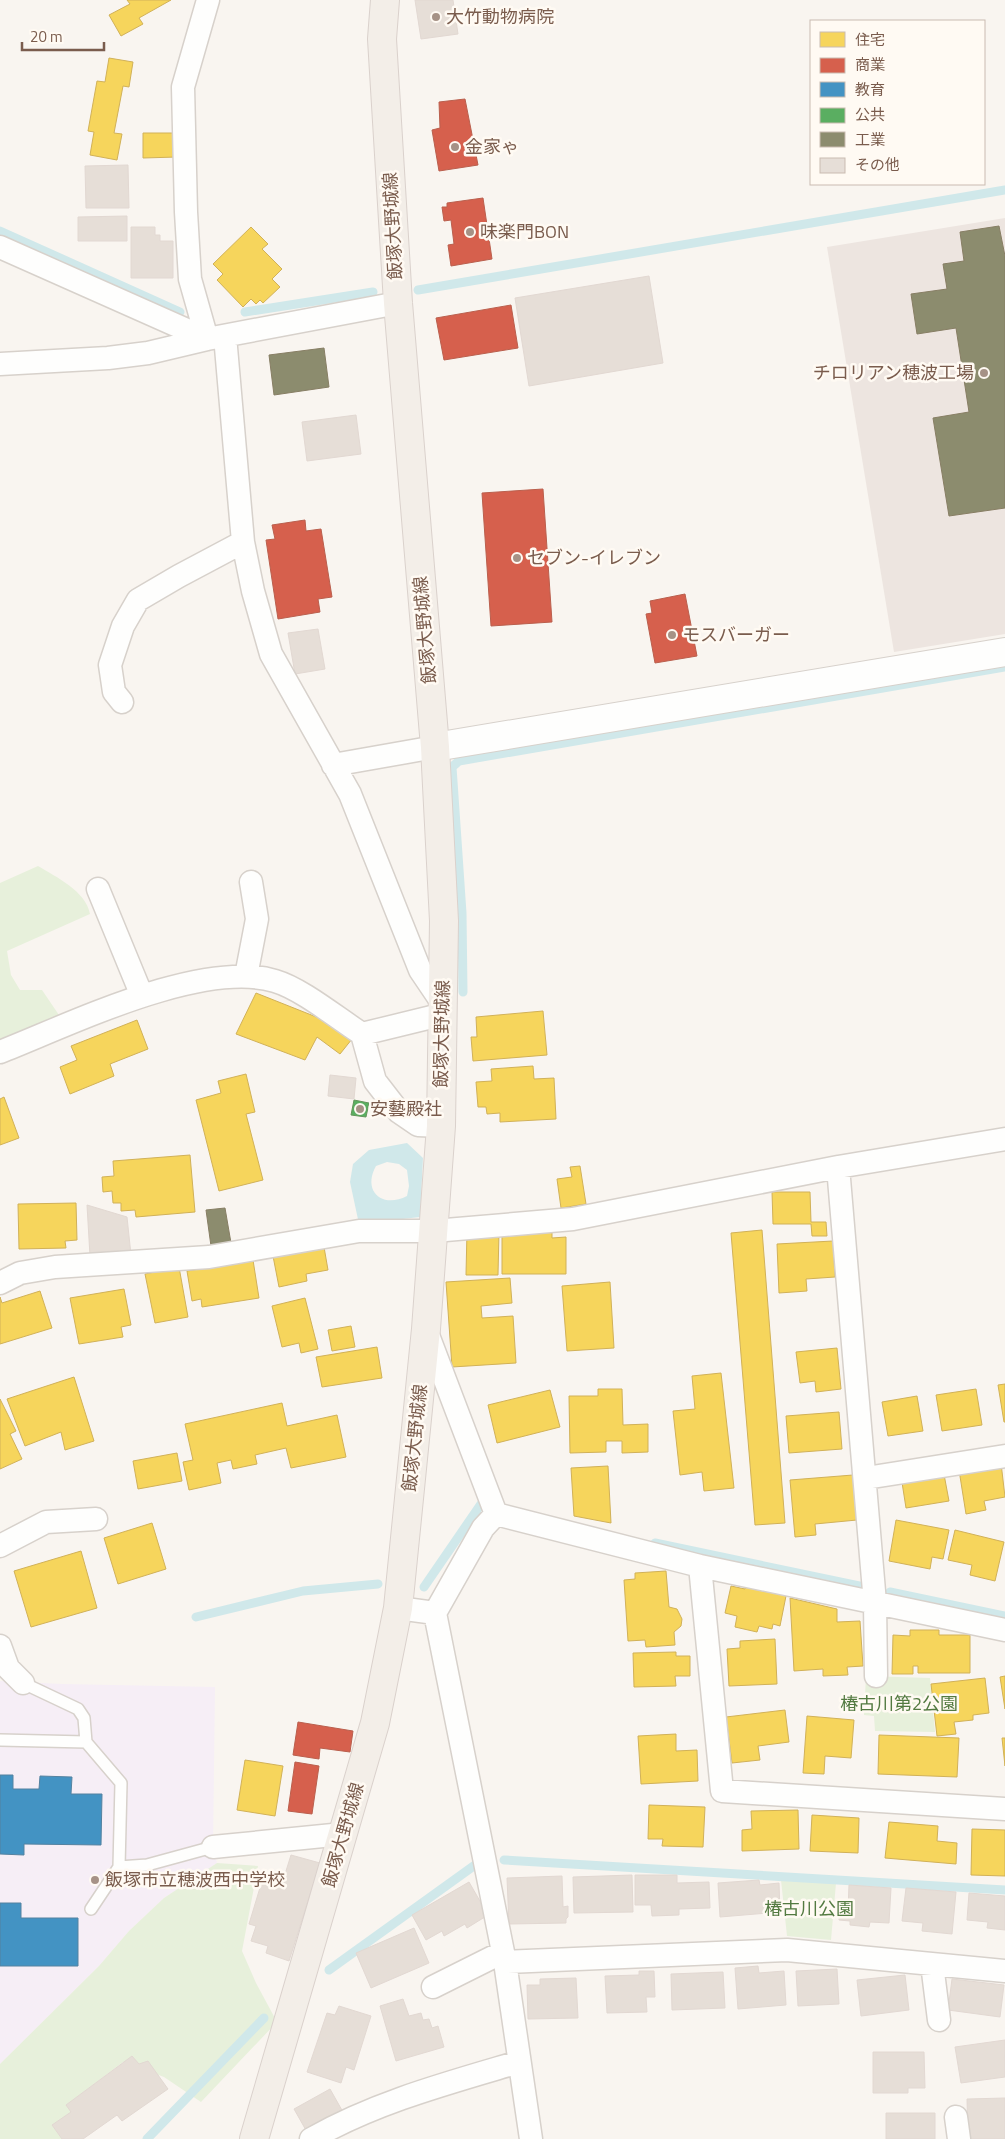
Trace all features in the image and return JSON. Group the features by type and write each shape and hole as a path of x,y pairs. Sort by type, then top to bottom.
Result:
{"main road":[{"name":"飯塚大野城線","path":"254,2139 375,1723 398,1608 426,1329 441,1126 444,921 435,747 398,303 382,39 385,0"}],"street":[{"path":"208,0 183,88 186,212 190,279 216,337 243,542 253,591 271,654 350,794 420,970 443,1009 362,1034"},
{"path":"0,247 216,337"},
{"path":"0,364 108,358 148,353 216,337 398,303"},
{"path":"122,702 114,692 110,665 123,626 138,600 243,542"},
{"path":"333,765 1005,652"},
{"path":"246,976 257,919 251,882"},
{"path":"98,889 142,996"},
{"path":"0,1052 142,996 190,983 246,976 276,981 301,994 362,1034 375,1081 399,1112 418,1125 441,1126"},
{"path":"0,1283 20,1273 55,1267 210,1257 359,1231 434,1231 573,1220 838,1168 1005,1139"},
{"path":"838,1168 866,1478 875,1603 876,1676"},
{"path":"426,1329 496,1514"},
{"path":"866,1478 1005,1456"},
{"path":"496,1514 700,1566 1005,1630"},
{"path":"496,1514 483,1528 435,1613 504,1957 531,2139"},
{"path":"0,1546 46,1522 96,1519"},
{"path":"700,1566 722,1791 1005,1810"},
{"path":"398,1608 435,1613"},
{"path":"0,1646 8,1668 23,1683"},
{"path":"213,1847 343,1834"},
{"path":"433,1987 504,1957 786,1950 1005,1971"},
{"path":"932,1964 939,2020"},
{"path":"311,2139 337,2124 422,2091 519,2062"}],"lane":[{"path":"23,1683 78,1709 84,1718 86,1742 121,1783 119,1867 91,1909"},
{"path":"0,1740 86,1742"},
{"path":"119,1867 147,1865 213,1847"}],"shaded area":[{"path":"1005,218 1005,634 894,652 827,247"},
{"name":"飯塚市立穂波西中学校","path":"0,1681 215,1687 213,1847 217,1863 164,1898 129,1931 99,1966 0,2064"}],"green space":[{"path":"38,866 77,892 83,898 90,914 7,951 11,975 20,990 42,990 59,1015 51,1028 0,1048 0,883"},
{"name":"椿古川第2公園","path":"866,1676 930,1678 935,1732 875,1731 874,1716 864,1715"},
{"path":"217,1863 258,1866 242,1951 256,1983 277,2022 201,2102 164,2077 123,2062 72,2101 73,2139 0,2139 0,2064 99,1966 129,1931 164,1898"},
{"name":"椿古川公園","path":"781,1880 836,1883 831,1940 787,1936"}],"water":[{"path":"407,1143 423,1158 420,1217 359,1224 350,1182 353,1164 369,1150","holes":["387,1162 399,1164 407,1170 409,1186 407,1196 398,1199 383,1199 373,1190 371,1183 376,1166"]}],"building: 住宅":[{"path":"127,0 171,0 139,18 143,24 121,36 109,15 130,4"},
{"path":"109,58 133,62 129,87 123,86 114,133 122,134 117,160 90,155 94,132 88,131 97,81 105,82"},
{"path":"143,133 176,133 177,157 143,158"},
{"path":"251,227 268,244 262,249 282,269 272,279 280,287 263,303 260,300 256,304 251,299 243,307 217,280 223,274 213,264"},
{"path":"256,993 324,1020 352,1039 340,1054 317,1037 305,1060 236,1034"},
{"path":"543,1011 547,1055 473,1061 471,1037 477,1037 476,1017"},
{"path":"137,1020 148,1049 110,1064 114,1076 70,1094 60,1067 77,1060 71,1046"},
{"path":"533,1066 534,1079 554,1078 556,1119 500,1122 500,1113 487,1114 486,1107 478,1107 476,1082 492,1081 491,1069"},
{"path":"246,1074 255,1112 246,1114 263,1180 219,1191 196,1100 221,1093 218,1081"},
{"path":"4,1097 19,1138 0,1145 0,1099"},
{"path":"190,1155 195,1212 136,1217 135,1210 121,1211 121,1203 113,1203 112,1191 103,1192 102,1177 114,1176 113,1161"},
{"path":"580,1166 586,1204 561,1208 557,1179 572,1177 570,1167"},
{"path":"772,1192 810,1192 811,1222 826,1222 827,1236 812,1236 811,1224 773,1224"},
{"path":"76,1203 77,1240 65,1241 66,1248 19,1249 18,1204"},
{"path":"762,1230 785,1523 755,1525 731,1233"},
{"path":"467,1231 499,1232 498,1275 466,1275"},
{"path":"552,1231 552,1238 566,1237 566,1274 502,1274 502,1232"},
{"path":"833,1241 835,1277 806,1279 807,1291 779,1293 777,1244"},
{"path":"324,1247 328,1270 306,1274 307,1281 279,1287 273,1256"},
{"path":"253,1260 259,1298 202,1307 201,1299 192,1301 187,1271"},
{"path":"179,1267 188,1317 155,1323 145,1274"},
{"path":"510,1278 512,1303 481,1306 482,1318 513,1316 516,1363 452,1367 446,1282"},
{"path":"610,1282 614,1348 567,1351 562,1286"},
{"path":"124,1289 131,1325 121,1327 123,1337 79,1344 70,1298"},
{"path":"40,1291 52,1328 0,1344 0,1297 2,1303"},
{"path":"305,1298 318,1349 301,1353 299,1343 282,1347 272,1306"},
{"path":"351,1326 355,1347 332,1351 328,1330"},
{"path":"377,1347 382,1378 322,1387 316,1357"},
{"path":"837,1348 841,1389 816,1392 815,1381 800,1383 796,1352"},
{"path":"721,1373 734,1488 704,1491 702,1472 680,1475 673,1411 695,1409 692,1376"},
{"path":"74,1377 94,1441 65,1450 61,1432 25,1446 7,1399"},
{"path":"1005,1384 1005,1422 1004,1422 998,1385"},
{"path":"598,1389 622,1389 623,1425 648,1424 648,1452 622,1453 622,1441 606,1441 606,1452 570,1453 569,1396 598,1396"},
{"path":"976,1389 982,1425 942,1431 936,1395"},
{"path":"550,1390 560,1427 497,1443 488,1405"},
{"path":"917,1396 923,1431 888,1436 882,1402"},
{"path":"0,1399 16,1431 10,1434 22,1459 0,1469"},
{"path":"282,1403 287,1426 337,1415 346,1457 291,1468 286,1448 255,1455 257,1464 233,1469 231,1460 217,1463 221,1483 189,1490 183,1462 193,1460 185,1424"},
{"path":"839,1412 842,1449 789,1453 786,1416"},
{"path":"177,1453 182,1481 138,1489 133,1461"},
{"path":"1001,1463 1005,1497 984,1501 986,1510 966,1514 959,1470"},
{"path":"608,1466 611,1523 574,1516 571,1468"},
{"path":"943,1469 949,1501 906,1508 901,1476"},
{"path":"853,1475 857,1520 815,1524 816,1535 795,1537 790,1480"},
{"path":"896,1520 949,1530 943,1559 932,1557 930,1569 889,1561"},
{"path":"152,1523 166,1569 118,1584 104,1538"},
{"path":"955,1530 1004,1542 995,1581 970,1575 972,1565 948,1560"},
{"path":"81,1551 97,1608 31,1627 14,1571"},
{"path":"666,1571 669,1607 677,1609 682,1619 681,1626 674,1632 675,1645 646,1647 645,1640 628,1641 624,1580 635,1579 635,1573"},
{"path":"747,1582 787,1591 780,1626 773,1624 772,1629 759,1626 757,1632 735,1627 737,1616 725,1613 731,1586 745,1589"},
{"path":"790,1598 837,1609 837,1622 860,1621 863,1666 847,1667 848,1675 823,1676 823,1669 794,1671"},
{"path":"910,1630 939,1630 939,1635 970,1635 970,1673 918,1673 918,1666 913,1666 913,1674 892,1674 893,1635 910,1636"},
{"path":"775,1639 777,1684 729,1686 727,1649 740,1648 740,1641"},
{"path":"676,1652 676,1656 690,1656 690,1676 675,1676 676,1686 634,1687 633,1653"},
{"path":"1005,1676 1005,1709 1000,1677"},
{"path":"985,1678 989,1713 973,1715 973,1720 954,1722 956,1734 937,1736 931,1684"},
{"path":"785,1710 789,1742 758,1746 760,1760 732,1763 726,1717"},
{"path":"807,1716 854,1720 851,1758 825,1756 824,1774 803,1773"},
{"path":"676,1734 676,1751 697,1750 698,1781 641,1784 638,1736"},
{"path":"879,1735 959,1738 957,1777 878,1774"},
{"path":"1002,1738 1005,1738 1005,1766"},
{"path":"245,1760 283,1766 275,1816 237,1810"},
{"path":"649,1805 705,1807 703,1847 662,1846 663,1839 648,1839"},
{"path":"798,1810 799,1849 742,1851 742,1830 752,1829 751,1811"},
{"path":"812,1815 859,1818 858,1853 810,1851"},
{"path":"889,1822 938,1826 937,1841 957,1843 956,1864 885,1858"},
{"path":"972,1829 1005,1830 1005,1876 971,1875"}],"building: 商業":[{"name":"金家ゃ","path":"465,99 478,165 439,171 432,130 440,128 439,102"},
{"name":"味楽門BON","path":"483,198 492,259 451,266 448,245 454,244 451,220 444,221 442,207 447,207 447,203"},
{"path":"511,305 518,348 444,360 436,318"},
{"name":"セブン-イレブン","path":"543,489 552,622 491,626 482,493"},
{"path":"305,520 306,531 321,529 332,597 318,599 320,612 278,619 266,540 275,539 272,525"},
{"name":"モスバーガー","path":"685,594 697,656 655,663 646,614 652,613 650,601"},
{"path":"298,1722 353,1731 350,1752 320,1748 319,1759 293,1755"},
{"path":"295,1762 319,1766 312,1814 288,1811"}],"building: 教育":[{"path":"0,1775 13,1775 13,1789 39,1789 40,1776 72,1777 71,1794 102,1794 101,1845 24,1844 24,1855 0,1854"},
{"path":"0,1903 21,1903 21,1918 78,1918 78,1966 0,1966"}],"building: 公共":[{"name":"安藝殿社","path":"354,1100 369,1103 366,1117 351,1115"}],"building: 工業":[{"name":"チロリアン穂波工場","path":"999,226 1005,256 1005,508 949,516 933,418 969,412 956,328 917,334 911,294 947,289 943,264 964,261 960,232"},
{"path":"324,348 329,387 274,395 269,355"},
{"path":"225,1208 231,1243 211,1246 206,1210"}],"building: その他":[{"name":"大竹動物病院","path":"415,0 453,0 458,34 421,39"},
{"path":"128,165 129,208 86,208 85,166"},
{"path":"127,216 127,241 78,241 78,217"},
{"path":"131,227 155,227 155,235 160,235 160,241 173,241 173,278 131,278"},
{"path":"649,276 663,363 529,386 515,298"},
{"path":"356,415 361,454 307,461 302,422"},
{"path":"318,629 325,669 295,674 288,633"},
{"path":"330,1075 356,1078 354,1099 328,1096"},
{"path":"87,1205 127,1217 131,1255 90,1256"},
{"path":"291,1855 320,1863 289,1961 266,1953 268,1946 251,1941 256,1926 249,1924 262,1881 281,1887"},
{"path":"632,1875 633,1912 574,1913 573,1877"},
{"path":"635,1875 677,1875 677,1883 709,1882 710,1908 679,1909 679,1915 652,1916 651,1905 635,1905"},
{"path":"562,1876 563,1907 568,1906 566,1923 509,1924 507,1878"},
{"path":"759,1880 760,1885 779,1883 780,1912 720,1917 718,1883"},
{"path":"469,1882 488,1915 467,1928 465,1924 444,1936 442,1931 426,1940 412,1915"},
{"path":"849,1885 891,1888 889,1923 870,1922 869,1927 850,1925 850,1921 839,1920 840,1910 848,1910"},
{"path":"906,1888 956,1892 952,1934 922,1931 923,1923 902,1921"},
{"path":"969,1893 1005,1896 1005,1930 987,1928 988,1922 967,1920"},
{"path":"414,1928 429,1963 371,1988 356,1953"},
{"path":"758,1966 759,1973 784,1971 786,2005 738,2009 735,1968"},
{"path":"837,1969 839,2004 798,2006 796,1971"},
{"path":"639,1971 654,1971 655,1997 646,1997 647,2012 607,2013 605,1976 639,1975"},
{"path":"723,1972 725,2008 672,2010 671,1974"},
{"path":"905,1975 909,2010 861,2016 857,1980"},
{"path":"576,1978 578,2018 528,2019 527,1985 540,1985 540,1979"},
{"path":"952,1979 1004,1985 1000,2017 948,2010"},
{"path":"403,1999 409,2016 421,2013 423,2020 429,2019 432,2028 438,2026 444,2047 396,2061 380,2006"},
{"path":"339,2006 371,2016 354,2070 346,2067 341,2083 307,2072 327,2013 335,2015"},
{"path":"1005,2040 1005,2077 961,2083 955,2047"},
{"path":"873,2052 924,2052 925,2088 908,2088 908,2093 873,2093"},
{"path":"132,2056 139,2064 148,2061 168,2089 122,2121 117,2115 83,2139 62,2139 52,2125 71,2112 66,2105"},
{"path":"330,2089 343,2112 307,2132 294,2109"},
{"path":"1005,2098 1005,2139 968,2139 967,2099"},
{"path":"886,2113 935,2113 935,2139 886,2139"}],"waterway":[{"path":"418,290 1005,190"},
{"path":"0,231 180,312"},
{"path":"245,312 373,292"},
{"path":"463,992 462,913 452,767 459,761 1005,667"},
{"path":"424,1587 481,1504"},
{"path":"655,1543 864,1587"},
{"path":"196,1617 303,1591 378,1584"},
{"path":"890,1592 1005,1616"},
{"path":"504,1860 1005,1890"},
{"path":"329,1970 475,1865"},
{"path":"147,2139 264,2018"}],"place":[{"name":"大竹動物病院","path":"436,17"},
{"name":"金家ゃ","path":"455,147"},
{"name":"味楽門BON","path":"470,232"},
{"name":"チロリアン穂波工場","path":"984,373"},
{"name":"セブン-イレブン","path":"517,558"},
{"name":"モスバーガー","path":"672,635"},
{"name":"安藝殿社","path":"360,1109"},
{"name":"飯塚市立穂波西中学校","path":"95,1880"}]}
